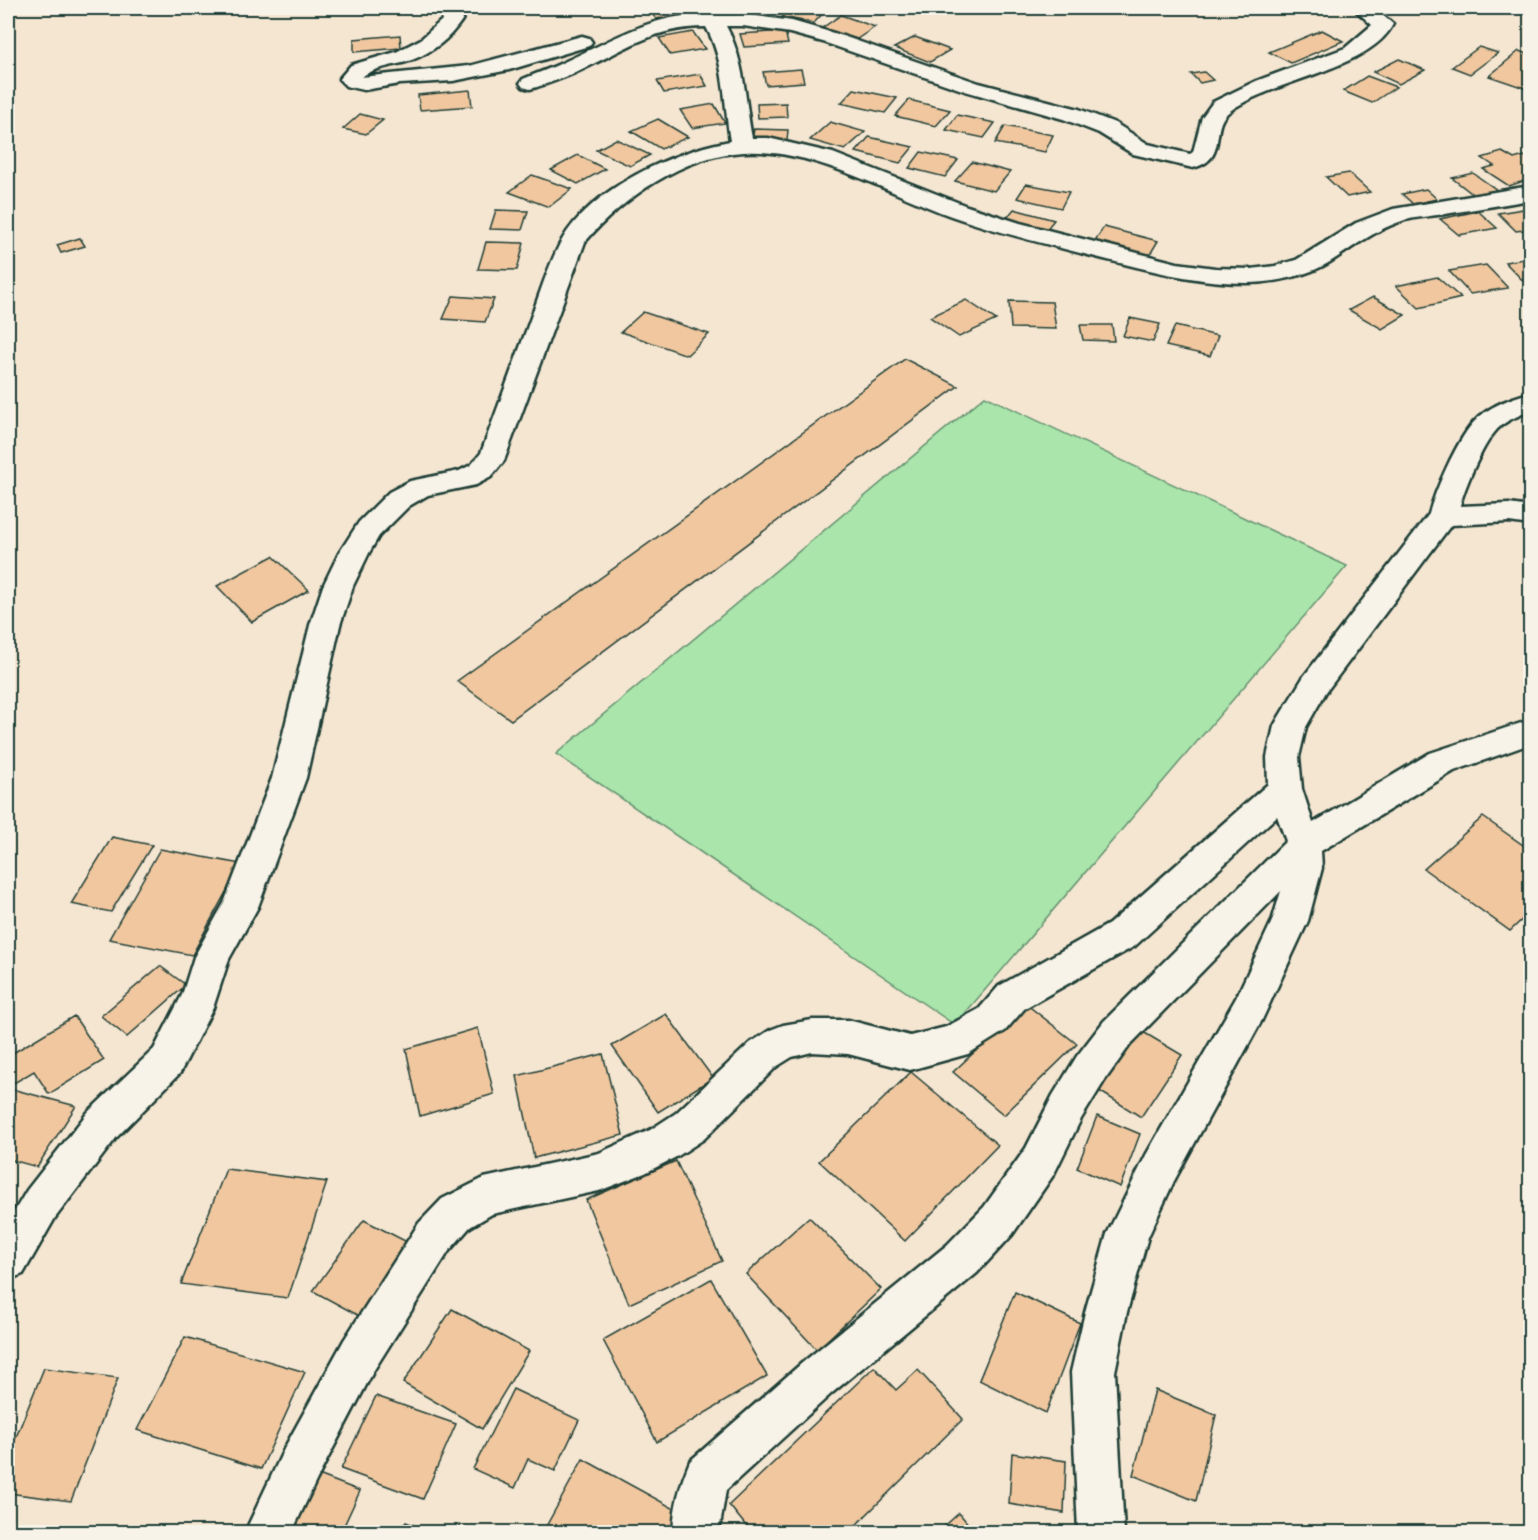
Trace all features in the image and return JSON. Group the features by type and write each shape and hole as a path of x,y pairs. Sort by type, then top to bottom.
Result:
{"street":[{"path":"456,8 457,12 452,22 444,32 431,41 404,55 358,71 350,76 349,80 363,84 395,78 473,72 623,29 669,24"},
{"path":"530,83 573,66 631,36 709,13 768,23 830,38 972,87 1071,114 1107,128 1141,149 1192,161 1203,155 1214,117 1221,107 1263,85 1352,52 1380,30 1383,24 1362,8"},
{"path":"709,13 732,69 742,145"},
{"path":"8,1260 41,1204 102,1125 167,1061 200,998 212,957 240,907 289,778 325,626 338,586 369,529 399,499 420,487 466,479 481,471 494,455 560,272 574,240 594,217 620,194 645,178 686,159 742,145 768,145 825,158 1012,228 1177,270 1215,275 1251,276 1276,273 1313,261 1364,228 1401,214 1530,193"},
{"path":"1101,1533 1093,1372 1106,1312 1125,1245 1160,1168 1249,1009 1290,921 1305,868 1304,845 1285,789 1283,757 1290,726 1300,705 1443,516 1449,491 1483,428 1500,414 1530,401"},
{"path":"1443,516 1509,513 1530,516"},
{"path":"696,1533 697,1515 706,1477 817,1378 962,1258 998,1221 1040,1161 1067,1107 1091,1068 1117,1033 1304,845 1442,762 1530,732"},
{"path":"268,1533 301,1463 359,1355 434,1237 456,1213 484,1197 599,1172 631,1160 664,1143 690,1126 763,1055 783,1042 812,1036 848,1037 910,1053 955,1042 992,1020 1012,997 1122,935 1285,789"}],"green space":[{"path":"985,396 1347,566 955,1025 556,754"}],"building":[{"path":"648,8 691,8 695,12 656,19"},
{"path":"791,8 825,11 814,23 782,17"},
{"path":"841,15 875,27 857,39 822,28"},
{"path":"1322,30 1343,41 1291,63 1269,52"},
{"path":"785,31 788,44 744,47 740,34"},
{"path":"693,32 705,49 670,55 659,38"},
{"path":"400,35 401,48 354,52 354,39"},
{"path":"915,37 950,50 930,62 894,48"},
{"path":"1479,47 1498,53 1470,74 1452,67"},
{"path":"1519,51 1530,55 1530,90 1489,76"},
{"path":"1399,59 1425,70 1399,84 1373,72"},
{"path":"801,69 804,82 766,85 763,72"},
{"path":"1204,72 1213,80 1200,83 1191,74"},
{"path":"700,74 707,86 664,93 657,81"},
{"path":"1367,76 1396,87 1372,103 1343,91"},
{"path":"854,89 897,98 885,113 841,103"},
{"path":"470,90 472,106 420,110 418,95"},
{"path":"909,100 950,110 936,126 895,116"},
{"path":"786,103 787,117 758,118 757,104"},
{"path":"714,104 725,123 692,128 680,110"},
{"path":"360,114 383,120 366,134 343,129"},
{"path":"957,115 995,123 984,138 946,130"},
{"path":"658,119 688,137 661,149 631,131"},
{"path":"830,122 865,132 845,150 810,140"},
{"path":"1005,126 1053,135 1045,152 995,143"},
{"path":"754,129 788,130 787,141 752,140"},
{"path":"869,137 913,147 900,163 856,152"},
{"path":"616,139 650,155 630,166 596,150"},
{"path":"921,152 958,160 945,177 909,168"},
{"path":"1502,152 1514,159 1524,156 1530,160 1530,179 1509,186 1483,169 1494,166 1482,158"},
{"path":"578,155 605,169 578,184 551,170"},
{"path":"972,162 1010,172 994,191 955,181"},
{"path":"1349,173 1370,192 1347,197 1326,177"},
{"path":"1473,173 1497,190 1475,196 1452,178"},
{"path":"532,175 572,189 549,207 509,192"},
{"path":"1026,184 1069,192 1061,208 1017,198"},
{"path":"1426,189 1437,199 1413,204 1402,194"},
{"path":"1530,208 1530,229 1516,231 1498,213"},
{"path":"1014,209 1054,220 1045,231 1005,220"},
{"path":"496,210 528,211 522,230 490,229"},
{"path":"1478,211 1497,228 1459,235 1440,219"},
{"path":"1104,227 1158,241 1149,256 1094,242"},
{"path":"80,238 85,246 61,253 57,245"},
{"path":"486,242 524,243 517,270 478,269"},
{"path":"1530,258 1530,286 1528,286 1505,262"},
{"path":"1486,265 1508,288 1470,294 1449,271"},
{"path":"1437,277 1461,298 1419,308 1396,286"},
{"path":"453,296 494,299 485,322 443,319"},
{"path":"1373,297 1405,315 1382,329 1349,310"},
{"path":"966,300 996,320 959,337 930,317"},
{"path":"1009,301 1052,302 1056,329 1011,328"},
{"path":"643,312 709,334 687,355 621,332"},
{"path":"1130,318 1160,324 1153,342 1123,336"},
{"path":"1080,325 1112,325 1114,341 1083,340"},
{"path":"1175,326 1218,336 1210,356 1166,346"},
{"path":"905,359 958,386 511,720 457,681"},
{"path":"273,556 309,590 252,622 217,586"},
{"path":"1483,817 1530,850 1530,912 1510,931 1424,869"},
{"path":"112,837 152,845 111,912 71,904"},
{"path":"160,849 241,864 192,955 109,939"},
{"path":"160,966 186,985 127,1037 101,1016"},
{"path":"1026,1004 1077,1044 1004,1115 953,1072"},
{"path":"666,1014 713,1078 658,1112 612,1046"},
{"path":"74,1016 104,1060 49,1094 34,1071 14,1083 8,1073 8,1056"},
{"path":"478,1028 494,1094 420,1116 406,1049"},
{"path":"1138,1029 1182,1055 1141,1117 1096,1089"},
{"path":"603,1054 623,1135 534,1158 517,1076"},
{"path":"911,1072 998,1145 905,1241 819,1161"},
{"path":"8,1088 76,1106 37,1167 8,1159"},
{"path":"1097,1116 1140,1134 1120,1187 1077,1168"},
{"path":"676,1161 722,1261 629,1304 586,1200"},
{"path":"226,1169 327,1182 288,1298 181,1284"},
{"path":"809,1217 881,1289 817,1350 746,1274"},
{"path":"364,1220 411,1244 361,1317 313,1291"},
{"path":"711,1279 767,1376 657,1442 603,1340"},
{"path":"1015,1292 1080,1323 1046,1413 979,1380"},
{"path":"452,1309 529,1351 482,1429 403,1383"},
{"path":"185,1337 305,1372 261,1469 137,1430"},
{"path":"874,1367 896,1390 918,1370 963,1419 849,1532 751,1532 729,1505"},
{"path":"44,1368 118,1378 71,1501 8,1493 8,1457"},
{"path":"513,1389 579,1420 555,1471 528,1459 515,1488 473,1469"},
{"path":"1155,1390 1216,1415 1196,1501 1133,1475"},
{"path":"376,1396 456,1424 423,1499 341,1469"},
{"path":"1012,1453 1066,1461 1064,1513 1009,1504"},
{"path":"583,1459 682,1513 672,1532 543,1532"},
{"path":"311,1472 360,1491 341,1532 281,1532"},
{"path":"959,1513 975,1532 938,1532"},
{"path":"406,1522 431,1532 400,1532"}]}
